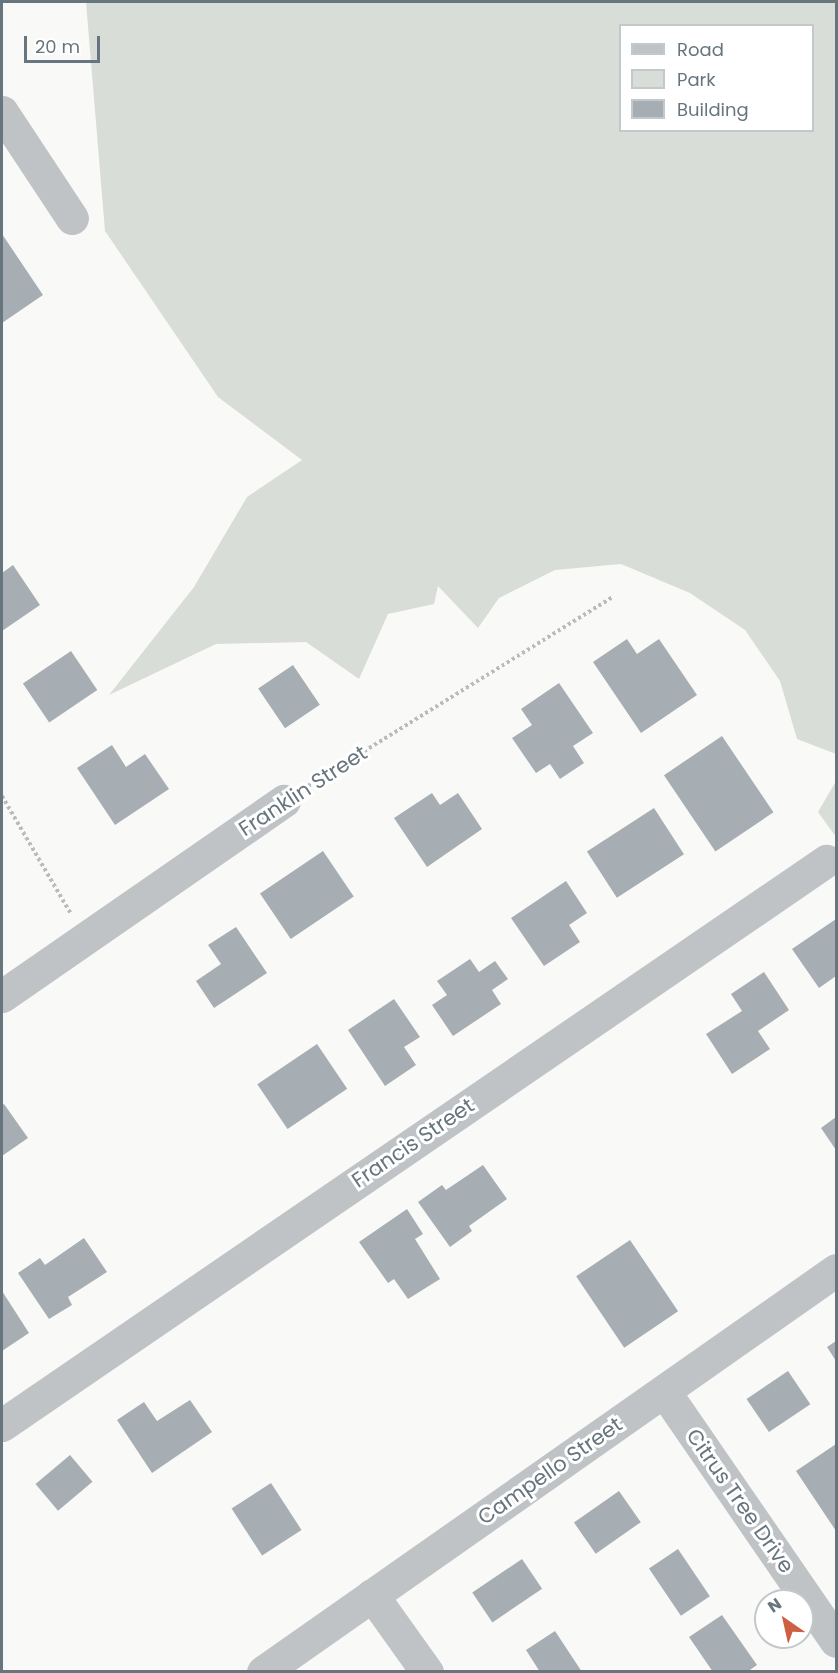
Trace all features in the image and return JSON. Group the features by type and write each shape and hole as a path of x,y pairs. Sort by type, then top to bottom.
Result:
{"street":[{"path":"2,112 72,218"},
{"name":"Franklin Street","path":"2,996 284,801"},
{"name":"Francis Street","path":"2,1425 826,861"},
{"name":"Campello Street","path":"263,1671 837,1270"},
{"name":"Citrus Tree Drive","path":"664,1391 837,1641"},
{"path":"372,1595 427,1671"}],"path":[{"name":"Franklin Street","path":"284,801 613,597"},
{"path":"2,796 68,905 74,921 73,947"}],"green space":[{"path":"86,2 836,2 836,754 797,739 780,681 745,630 690,593 621,564 555,570 499,598 478,628 438,586 434,604 388,614 359,679 306,642 216,644 109,695 194,587 247,497 302,460 218,397 105,231"},
{"path":"836,781 836,837 818,812"}],"building":[{"path":"2,234 43,295 2,323"},
{"path":"13,565 40,605 2,631 2,573"},
{"path":"627,639 637,654 659,639 697,695 641,733 593,662"},
{"path":"71,651 97,690 49,722 23,683"},
{"path":"293,665 320,705 285,728 258,688"},
{"path":"559,683 593,733 573,746 584,763 560,779 550,764 536,773 512,738 532,725 521,709"},
{"path":"722,736 773,812 715,851 664,775"},
{"path":"112,745 126,767 145,754 169,789 115,825 77,768"},
{"path":"432,793 440,805 458,793 482,829 427,867 394,818"},
{"path":"654,808 684,854 617,898 587,852"},
{"path":"323,851 354,897 291,939 260,893"},
{"path":"566,881 587,913 569,925 580,942 544,966 511,918"},
{"path":"836,919 836,976 819,988 792,949"},
{"path":"236,927 267,973 214,1008 196,981 221,964 208,945"},
{"path":"470,959 479,972 495,961 508,979 492,990 501,1004 453,1036 432,1005 447,995 437,981"},
{"path":"764,972 789,1010 758,1031 770,1049 732,1074 706,1034 742,1011 731,994"},
{"path":"394,999 420,1037 404,1047 416,1065 385,1086 348,1030"},
{"path":"317,1044 347,1089 288,1129 257,1084"},
{"path":"4,1104 28,1138 2,1156 2,1105"},
{"path":"836,1117 836,1150 821,1128"},
{"path":"483,1165 507,1199 469,1226 472,1231 450,1247 418,1202 442,1185 446,1190"},
{"path":"407,1209 423,1234 415,1239 440,1279 408,1299 394,1279 388,1283 359,1242"},
{"path":"84,1238 107,1272 68,1297 72,1305 49,1319 18,1273 40,1258 45,1265"},
{"path":"630,1240 678,1311 624,1348 576,1276"},
{"path":"2,1291 29,1333 2,1351"},
{"path":"836,1341 836,1361 827,1347"},
{"path":"788,1371 810,1404 769,1432 747,1399"},
{"path":"190,1400 212,1432 152,1473 117,1420 144,1402 157,1421"},
{"path":"836,1444 836,1531 796,1471"},
{"path":"70,1455 92,1482 58,1511 36,1484"},
{"path":"271,1483 301,1530 262,1556 232,1509"},
{"path":"619,1491 641,1522 596,1554 574,1523"},
{"path":"678,1549 710,1596 681,1616 649,1569"},
{"path":"522,1559 542,1589 492,1622 472,1593"},
{"path":"722,1615 757,1665 747,1672 713,1672 689,1637"},
{"path":"555,1631 582,1672 540,1672 526,1650"}]}
